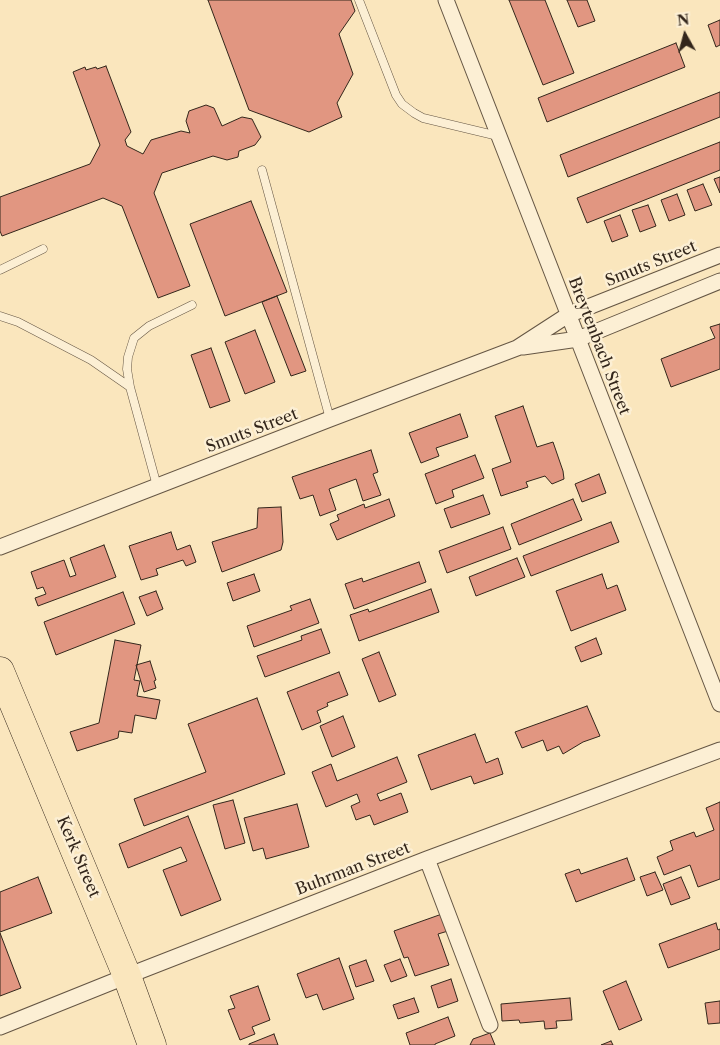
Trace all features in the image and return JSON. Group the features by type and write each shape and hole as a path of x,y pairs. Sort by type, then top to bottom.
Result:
{"highway":[{"name":"Kerk Street","path":"0,671 127,976 152,1045"}],"street":[{"name":"Breytenbach Street","path":"446,0 720,704"},
{"name":"Smuts Street","path":"0,547 517,348 568,316 720,255"},
{"name":"Smuts Street","path":"517,348 578,339 720,281"},
{"name":"Buhrman Street","path":"0,1027 428,859 720,750"},
{"path":"428,859 490,1025"}],"lane":[{"path":"359,0 396,95 407,109 423,118 498,136"},
{"path":"262,170 330,419"},
{"path":"0,270 43,249"},
{"path":"157,486 130,387 127,363 134,338 149,326 192,305"},
{"path":"0,316 18,322 91,360 130,387"}],"building":[{"path":"208,0 351,0 355,11 339,34 353,74 337,103 342,117 309,132 249,110"},
{"path":"509,0 545,0 574,73 543,85"},
{"path":"567,0 587,0 595,21 578,27"},
{"path":"720,20 720,45 716,47 708,25"},
{"path":"676,43 685,67 547,122 538,98"},
{"path":"106,66 131,132 125,140 127,146 143,154 151,140 181,131 190,133 186,121 189,111 206,105 214,108 222,126 242,117 252,119 261,137 255,145 239,151 238,157 227,160 213,156 162,173 154,193 190,286 158,298 122,206 103,198 2,236 0,231 0,197 90,164 100,145 73,72 85,67 86,70"},
{"path":"720,92 720,117 568,177 560,155"},
{"path":"720,142 720,170 587,223 577,198"},
{"path":"720,177 720,193 714,179"},
{"path":"703,184 712,205 695,211 687,190"},
{"path":"677,194 685,215 669,221 661,200"},
{"path":"251,201 287,292 225,316 190,224"},
{"path":"648,205 656,226 640,232 632,210"},
{"path":"620,215 628,236 612,242 604,221"},
{"path":"277,296 306,371 291,376 262,302"},
{"path":"720,324 720,369 671,387 661,359 715,338 710,327"},
{"path":"255,330 275,382 245,394 225,342"},
{"path":"211,348 230,401 210,408 191,355"},
{"path":"523,406 537,447 553,442 564,479 552,484 545,476 526,482 528,487 501,496 492,469 511,462 495,416"},
{"path":"460,414 468,437 436,448 439,456 421,463 409,433"},
{"path":"371,450 378,472 373,474 381,495 363,501 356,479 329,489 336,510 320,516 313,495 300,499 292,477"},
{"path":"475,455 484,478 452,490 454,497 436,504 425,474"},
{"path":"599,474 606,493 582,502 575,484"},
{"path":"483,495 490,514 451,528 444,509"},
{"path":"389,499 395,516 337,540 330,524 339,520 337,515 364,504 365,508"},
{"path":"573,499 582,520 519,545 511,524"},
{"path":"281,507 283,542 281,550 222,572 212,542 257,528 258,508"},
{"path":"611,522 619,542 531,576 523,556"},
{"path":"503,527 511,549 447,573 439,551"},
{"path":"171,532 177,550 190,545 196,562 186,566 183,560 156,569 158,575 141,580 129,546"},
{"path":"104,545 116,577 38,606 35,598 46,594 43,587 37,589 31,572 64,560 70,577 76,575 70,558"},
{"path":"517,558 525,577 476,596 469,577"},
{"path":"419,562 426,582 354,609 345,584 362,578 363,582"},
{"path":"254,574 260,591 233,601 227,583"},
{"path":"602,574 607,589 617,585 626,610 571,631 556,591"},
{"path":"431,589 439,612 359,641 350,615 368,609 369,612"},
{"path":"156,591 163,609 147,616 139,597"},
{"path":"123,592 135,624 56,655 44,622"},
{"path":"310,599 319,623 254,647 247,626 292,610 290,606"},
{"path":"321,629 330,653 265,677 257,656 302,640 301,636"},
{"path":"596,638 602,654 581,662 575,647"},
{"path":"115,640 141,645 134,680 140,681 137,696 160,700 156,719 135,715 132,733 119,731 118,738 77,751 70,732 99,723"},
{"path":"379,652 396,695 379,702 362,659"},
{"path":"150,661 156,680 154,681 156,688 144,692 136,665"},
{"path":"339,672 348,695 327,703 328,706 317,711 321,722 302,730 287,692"},
{"path":"257,698 285,774 144,826 134,799 206,772 188,724"},
{"path":"587,706 600,736 583,742 563,754 559,746 547,751 543,740 522,748 515,732"},
{"path":"343,716 355,747 332,757 320,726"},
{"path":"475,734 486,763 498,758 503,774 474,784 471,776 431,790 418,755"},
{"path":"397,757 407,782 377,794 380,801 401,793 408,812 374,825 370,815 356,820 351,806 360,802 357,794 326,807 312,772 331,764 337,781"},
{"path":"233,800 245,843 225,849 213,805"},
{"path":"720,802 720,879 698,887 690,865 664,875 657,857 673,850 670,841 694,832 696,837 714,830 706,808"},
{"path":"297,804 309,847 266,859 263,848 253,851 244,818"},
{"path":"188,816 221,900 181,916 163,870 187,861 181,847 128,868 119,844"},
{"path":"627,858 635,880 576,902 565,874 579,869 581,874"},
{"path":"655,872 663,890 647,896 640,877"},
{"path":"38,877 52,913 0,932 0,892"},
{"path":"681,877 690,898 671,905 663,884"},
{"path":"442,914 448,931 438,934 449,965 415,976 408,957 404,958 394,931"},
{"path":"716,923 718,930 720,929 720,949 668,968 659,944"},
{"path":"0,933 21,988 0,996"},
{"path":"339,958 354,999 323,1010 317,994 306,998 297,974"},
{"path":"400,959 407,976 391,982 384,965"},
{"path":"366,960 374,981 356,987 349,966"},
{"path":"451,979 458,1001 438,1008 431,986"},
{"path":"626,981 642,1020 619,1030 603,991"},
{"path":"258,986 270,1020 252,1027 255,1034 240,1040 228,1010 235,1008 230,996"},
{"path":"414,998 419,1012 398,1019 393,1005"},
{"path":"570,998 572,1020 556,1021 557,1028 545,1029 544,1021 520,1023 519,1020 502,1021 501,1004"},
{"path":"720,1001 720,1023 708,1024 705,1003"},
{"path":"448,1017 455,1036 435,1045 410,1045 406,1033"},
{"path":"490,1033 495,1045 470,1045 473,1039"},
{"path":"274,1034 278,1045 249,1045 249,1044"},
{"path":"611,1041 613,1045 601,1045"}]}
